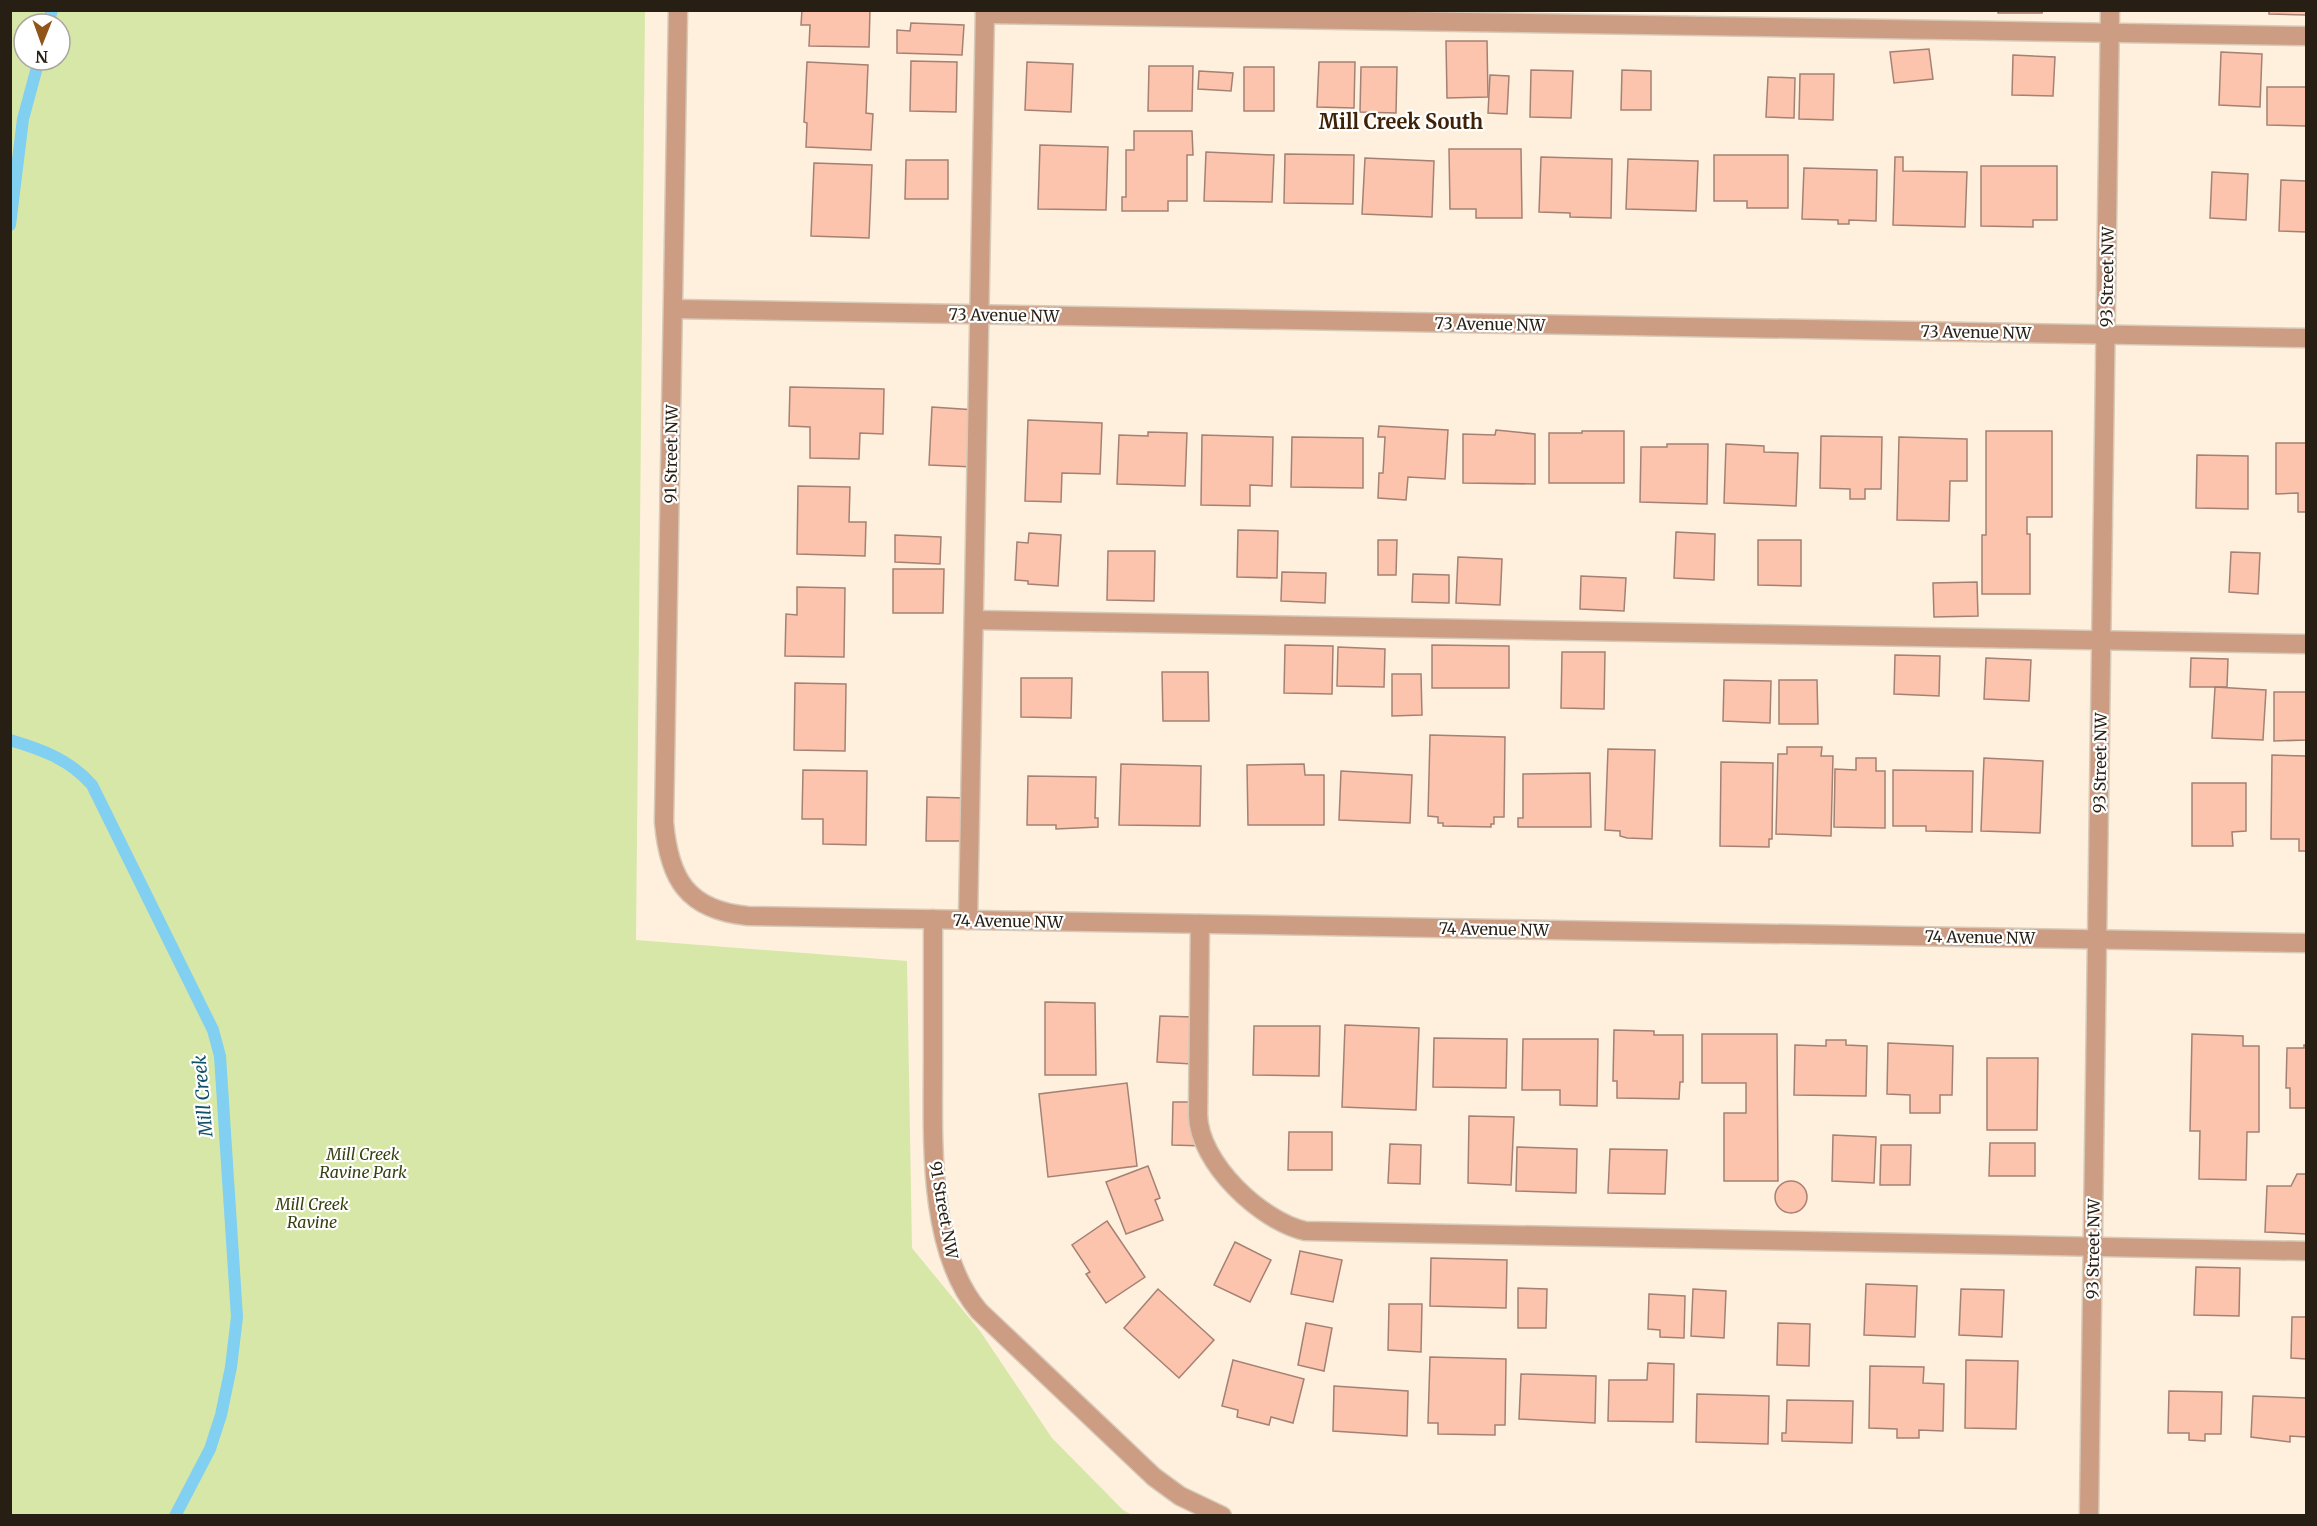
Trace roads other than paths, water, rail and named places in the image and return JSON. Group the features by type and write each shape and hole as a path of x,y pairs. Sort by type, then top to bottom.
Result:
{"street":[{"name":"91 Street NW","path":"678,10 664,822 669,860 687,892"},
{"name":"93 Street NW","path":"2089,1515 2110,10"},
{"path":"968,920 985,12 2307,36"},
{"name":"73 Avenue NW","path":"674,309 2307,338"},
{"path":"974,620 2307,644"},
{"name":"74 Avenue NW","path":"687,892 712,910 731,915 2307,942"},
{"name":"91 Street NW","path":"933,919 933,1147 945,1234 954,1269 963,1289 979,1311 1164,1485 1180,1496 1222,1515"},
{"path":"1200,924 1198,1115 1201,1140 1208,1154 1250,1201 1270,1218 1287,1227 1305,1232 2307,1251"}],"waterway":[{"path":"10,225 23,119 36,72"},
{"name":"Mill Creek","path":"10,740 55,756 74,768 92,785 213,1030 220,1056 237,1317 231,1367 221,1415 210,1449 175,1516"}],"district":[{"name":"Mill Creek South","path":"1401,122"}],"park label":[{"name":"Mill Creek Ravine Park","path":"363,1163"},
{"name":"Mill Creek Ravine","path":"312,1213"}]}
